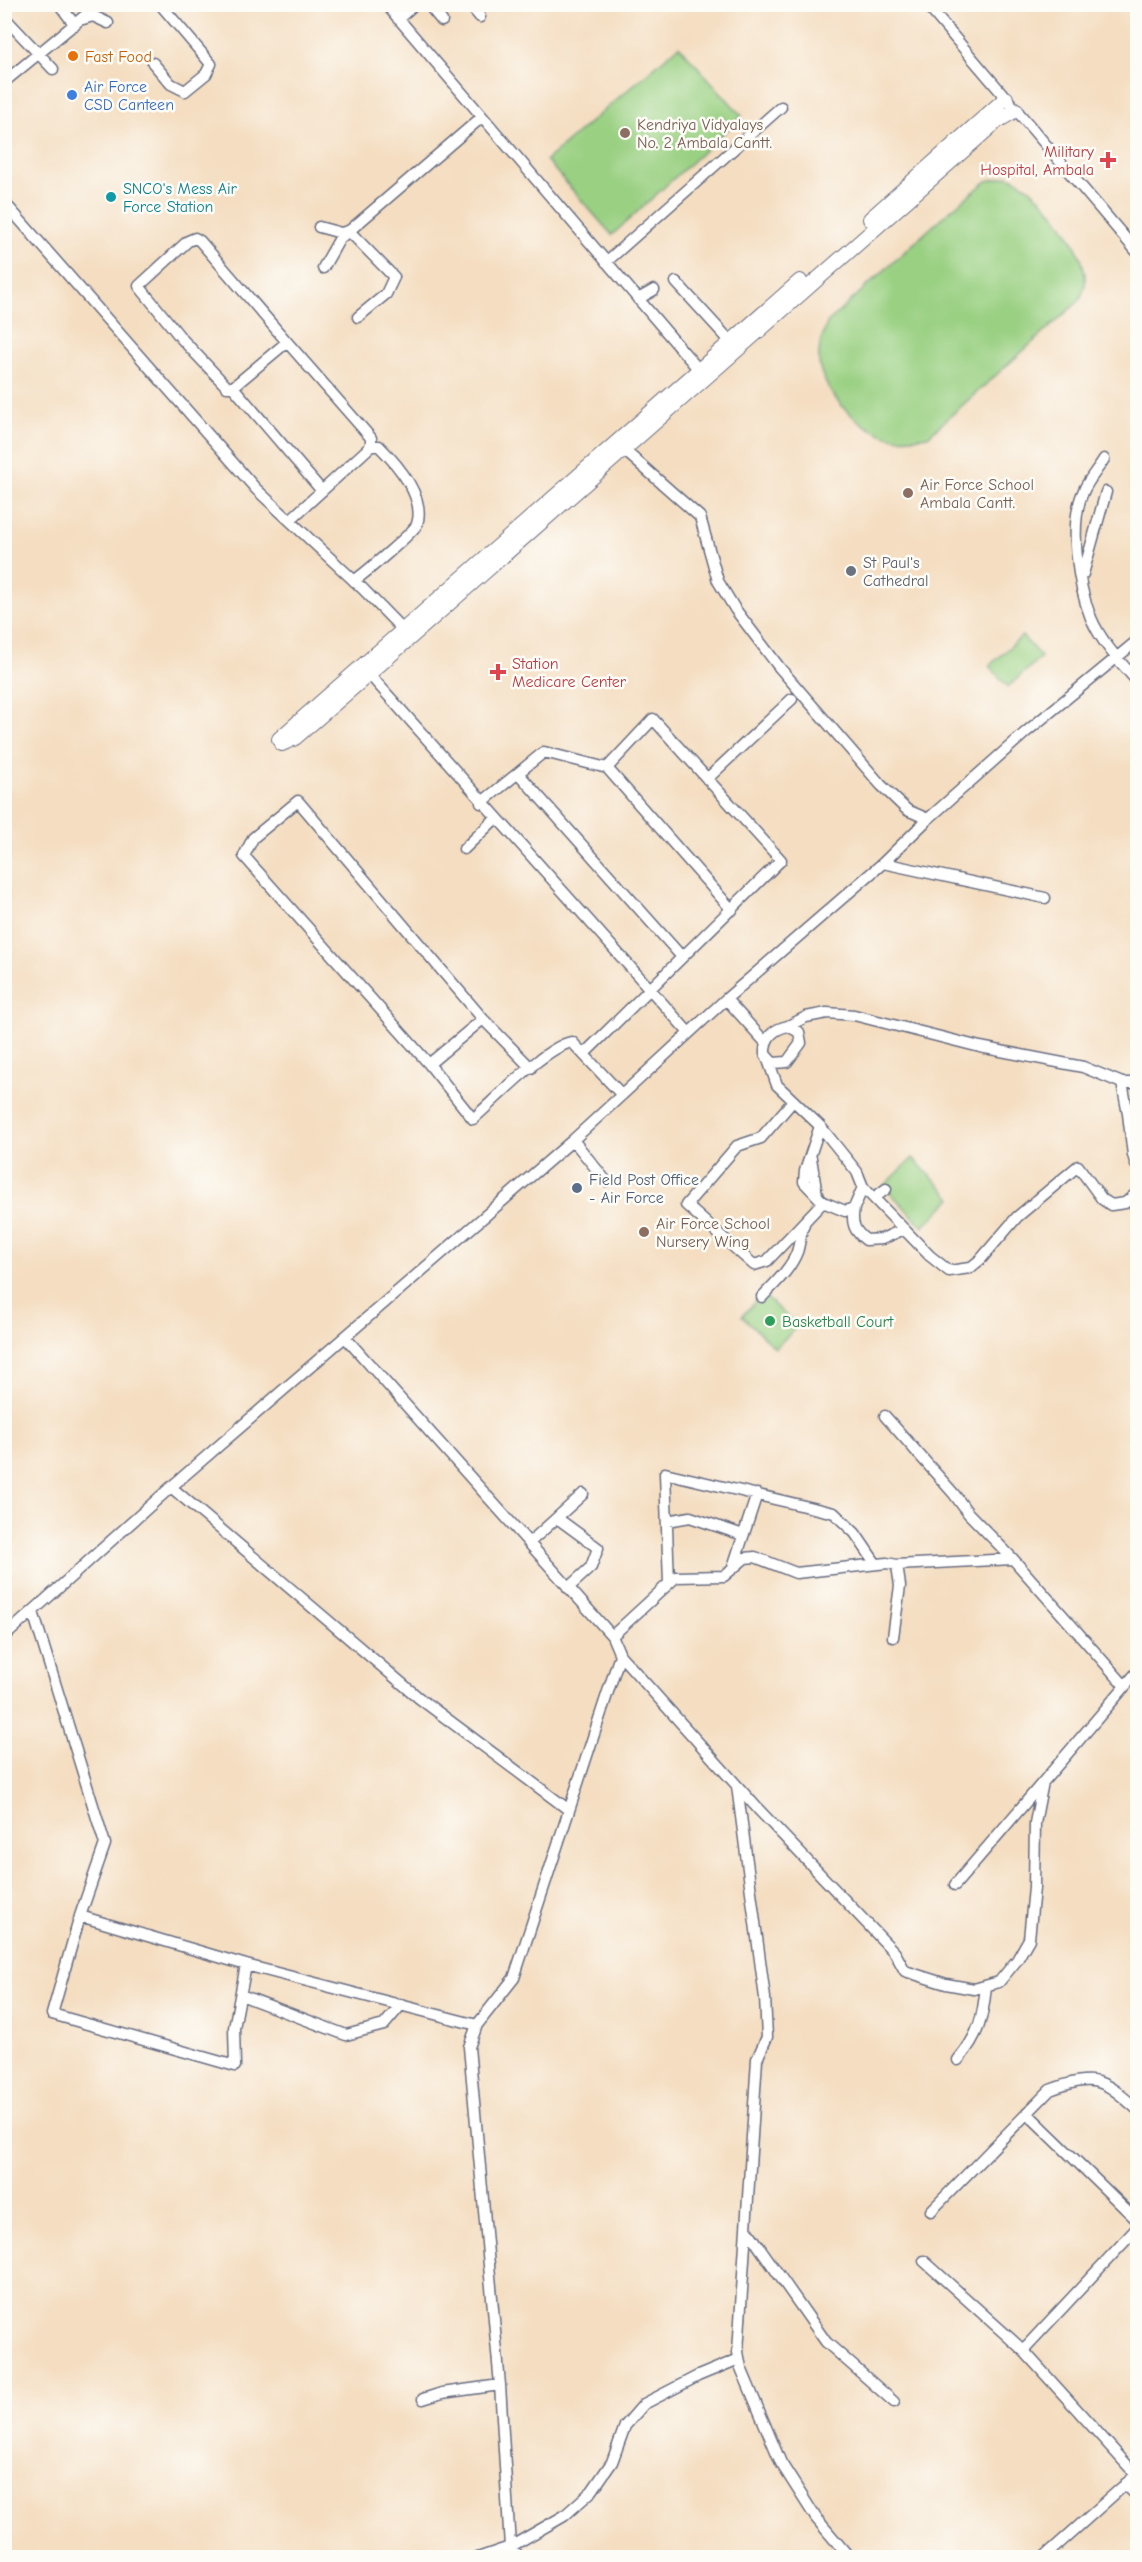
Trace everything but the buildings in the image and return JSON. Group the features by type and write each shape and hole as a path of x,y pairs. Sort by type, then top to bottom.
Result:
{"main road":[{"path":"1006,98 402,629 280,742 295,738 996,122 1016,110"}],"street":[{"path":"59,4 78,22"},
{"path":"4,82 39,56 99,4"},
{"path":"153,63 171,84 185,91 206,74 211,64 160,4"},
{"path":"386,4 699,370"},
{"path":"428,4 442,21"},
{"path":"469,4 480,17"},
{"path":"926,4 1137,253"},
{"path":"398,19 413,5"},
{"path":"4,17 53,69"},
{"path":"78,22 97,17 108,23"},
{"path":"606,262 781,107"},
{"path":"323,268 340,238 482,117"},
{"path":"4,202 256,489 354,580 402,629"},
{"path":"319,227 341,233 349,231"},
{"path":"349,231 394,276 386,294 358,317"},
{"path":"287,342 233,387 227,387 181,338 139,286 188,241 195,238 200,241 371,438 371,446"},
{"path":"676,282 731,342"},
{"path":"638,299 654,290"},
{"path":"233,387 322,491"},
{"path":"290,520 371,446 379,446 399,470 419,512 416,526 354,580"},
{"path":"624,450 700,517 718,581 735,609 779,667 881,785 907,810 928,819"},
{"path":"1104,459 1083,491 1076,520 1078,563 1090,617 1117,659 1137,682"},
{"path":"1082,580 1106,492"},
{"path":"4,1637 171,1487 573,1140 726,999 883,863 928,819 1026,732 1117,659 1137,640"},
{"path":"369,674 495,819 689,1033"},
{"path":"706,779 792,699"},
{"path":"585,1053 781,860 652,719 608,768"},
{"path":"481,803 544,752 608,768 732,910"},
{"path":"518,773 682,957"},
{"path":"531,1068 483,1019 298,801 252,838 244,856 429,1064 473,1119 531,1068 564,1044 572,1042 585,1053 622,1095"},
{"path":"464,849 495,819"},
{"path":"883,863 1045,898"},
{"path":"726,999 766,1043"},
{"path":"1137,1083 1122,1083 1083,1067 980,1047 854,1015 827,1013 806,1017 774,1031 766,1043 766,1057 777,1085 820,1126 857,1172 863,1187 949,1271 959,1271 981,1259 1017,1217 1078,1166 1102,1199 1111,1205 1125,1203 1137,1192"},
{"path":"429,1064 483,1019"},
{"path":"766,1057 778,1065 787,1062 796,1053 801,1037 795,1028 789,1026"},
{"path":"1122,1083 1133,1117 1133,1155 1136,1165"},
{"path":"793,1101 761,1137 736,1146 686,1205 754,1265 772,1256 806,1219 820,1198"},
{"path":"820,1126 805,1171 804,1182 820,1198 845,1211 854,1208"},
{"path":"573,1140 606,1181"},
{"path":"863,1187 854,1208 856,1231 866,1240 882,1239 904,1229"},
{"path":"874,1198 886,1189"},
{"path":"762,1297 787,1272 806,1219"},
{"path":"772,1256 777,1256 780,1266 791,1263"},
{"path":"345,1337 612,1636 620,1655 737,1785 895,1953 905,1971 945,1984 974,1989 999,1982 1029,1939 1034,1888 1035,1823 1043,1782"},
{"path":"885,1416 968,1513 1013,1559 1125,1686"},
{"path":"669,1583 665,1473 834,1513 855,1533 876,1564"},
{"path":"171,1487 419,1698 569,1810"},
{"path":"529,1544 583,1494"},
{"path":"733,1567 757,1494"},
{"path":"667,1521 690,1517 743,1535"},
{"path":"557,1518 598,1548 591,1567 568,1588"},
{"path":"612,1636 676,1577 724,1576 745,1558 755,1557 796,1573 876,1564 897,1566 1013,1559"},
{"path":"893,1637 900,1586 897,1566"},
{"path":"33,1612 105,1844 80,1916 52,2013 235,2066 234,2028 246,1965"},
{"path":"521,2558 510,2547 500,2385 469,2047 477,2025 514,1978 620,1655"},
{"path":"955,1885 1137,1671"},
{"path":"737,1785 765,1998 767,2037 757,2059 739,2359 781,2463 816,2518 850,2558"},
{"path":"80,1916 246,1965 477,2025"},
{"path":"958,2060 980,2028 986,1986"},
{"path":"241,1995 346,2035 384,2025 401,2005"},
{"path":"932,2211 1050,2090 1073,2081 1092,2079 1112,2087 1137,2110"},
{"path":"1027,2113 1137,2221"},
{"path":"1023,2349 1137,2227"},
{"path":"746,2228 826,2342 894,2402"},
{"path":"924,2261 1023,2349 1137,2475 1043,2558"},
{"path":"478,2558 510,2547 564,2516 592,2491 612,2462 625,2426 644,2404 698,2376 739,2359"},
{"path":"423,2399 442,2393 500,2385"},
{"path":"1125,2484 1137,2497"}],"green space":[{"path":"679,46 742,116 612,235 546,160"},
{"path":"1008,176 1034,192 1059,220 1070,237 1084,268 1085,284 1080,300 928,436 900,439 871,429 839,403 824,380 819,357 827,323 948,212 987,181"},
{"path":"1022,636 1041,657 1008,687 989,666"},
{"path":"913,1158 952,1198 923,1227 884,1186"},
{"name":"Basketball Court","path":"762,1294 798,1326 775,1348 742,1316"}],"place":[{"name":"Fast Food","path":"73,56"},
{"name":"Air Force CSD Canteen","path":"72,95"},
{"name":"Kendriya Vidyalays No. 2 Ambala Cantt.","path":"625,133"},
{"name":"Military Hospital, Ambala","path":"1108,160"},
{"name":"SNCO's Mess Air Force Station","path":"111,197"},
{"name":"Air Force School Ambala Cantt.","path":"908,493"},
{"name":"St Paul's Cathedral","path":"851,571"},
{"name":"Station Medicare Center","path":"498,672"},
{"name":"Field Post Office - Air Force","path":"577,1188"},
{"name":"Air Force School Nursery Wing","path":"644,1232"},
{"name":"Basketball Court","path":"770,1321"}]}
